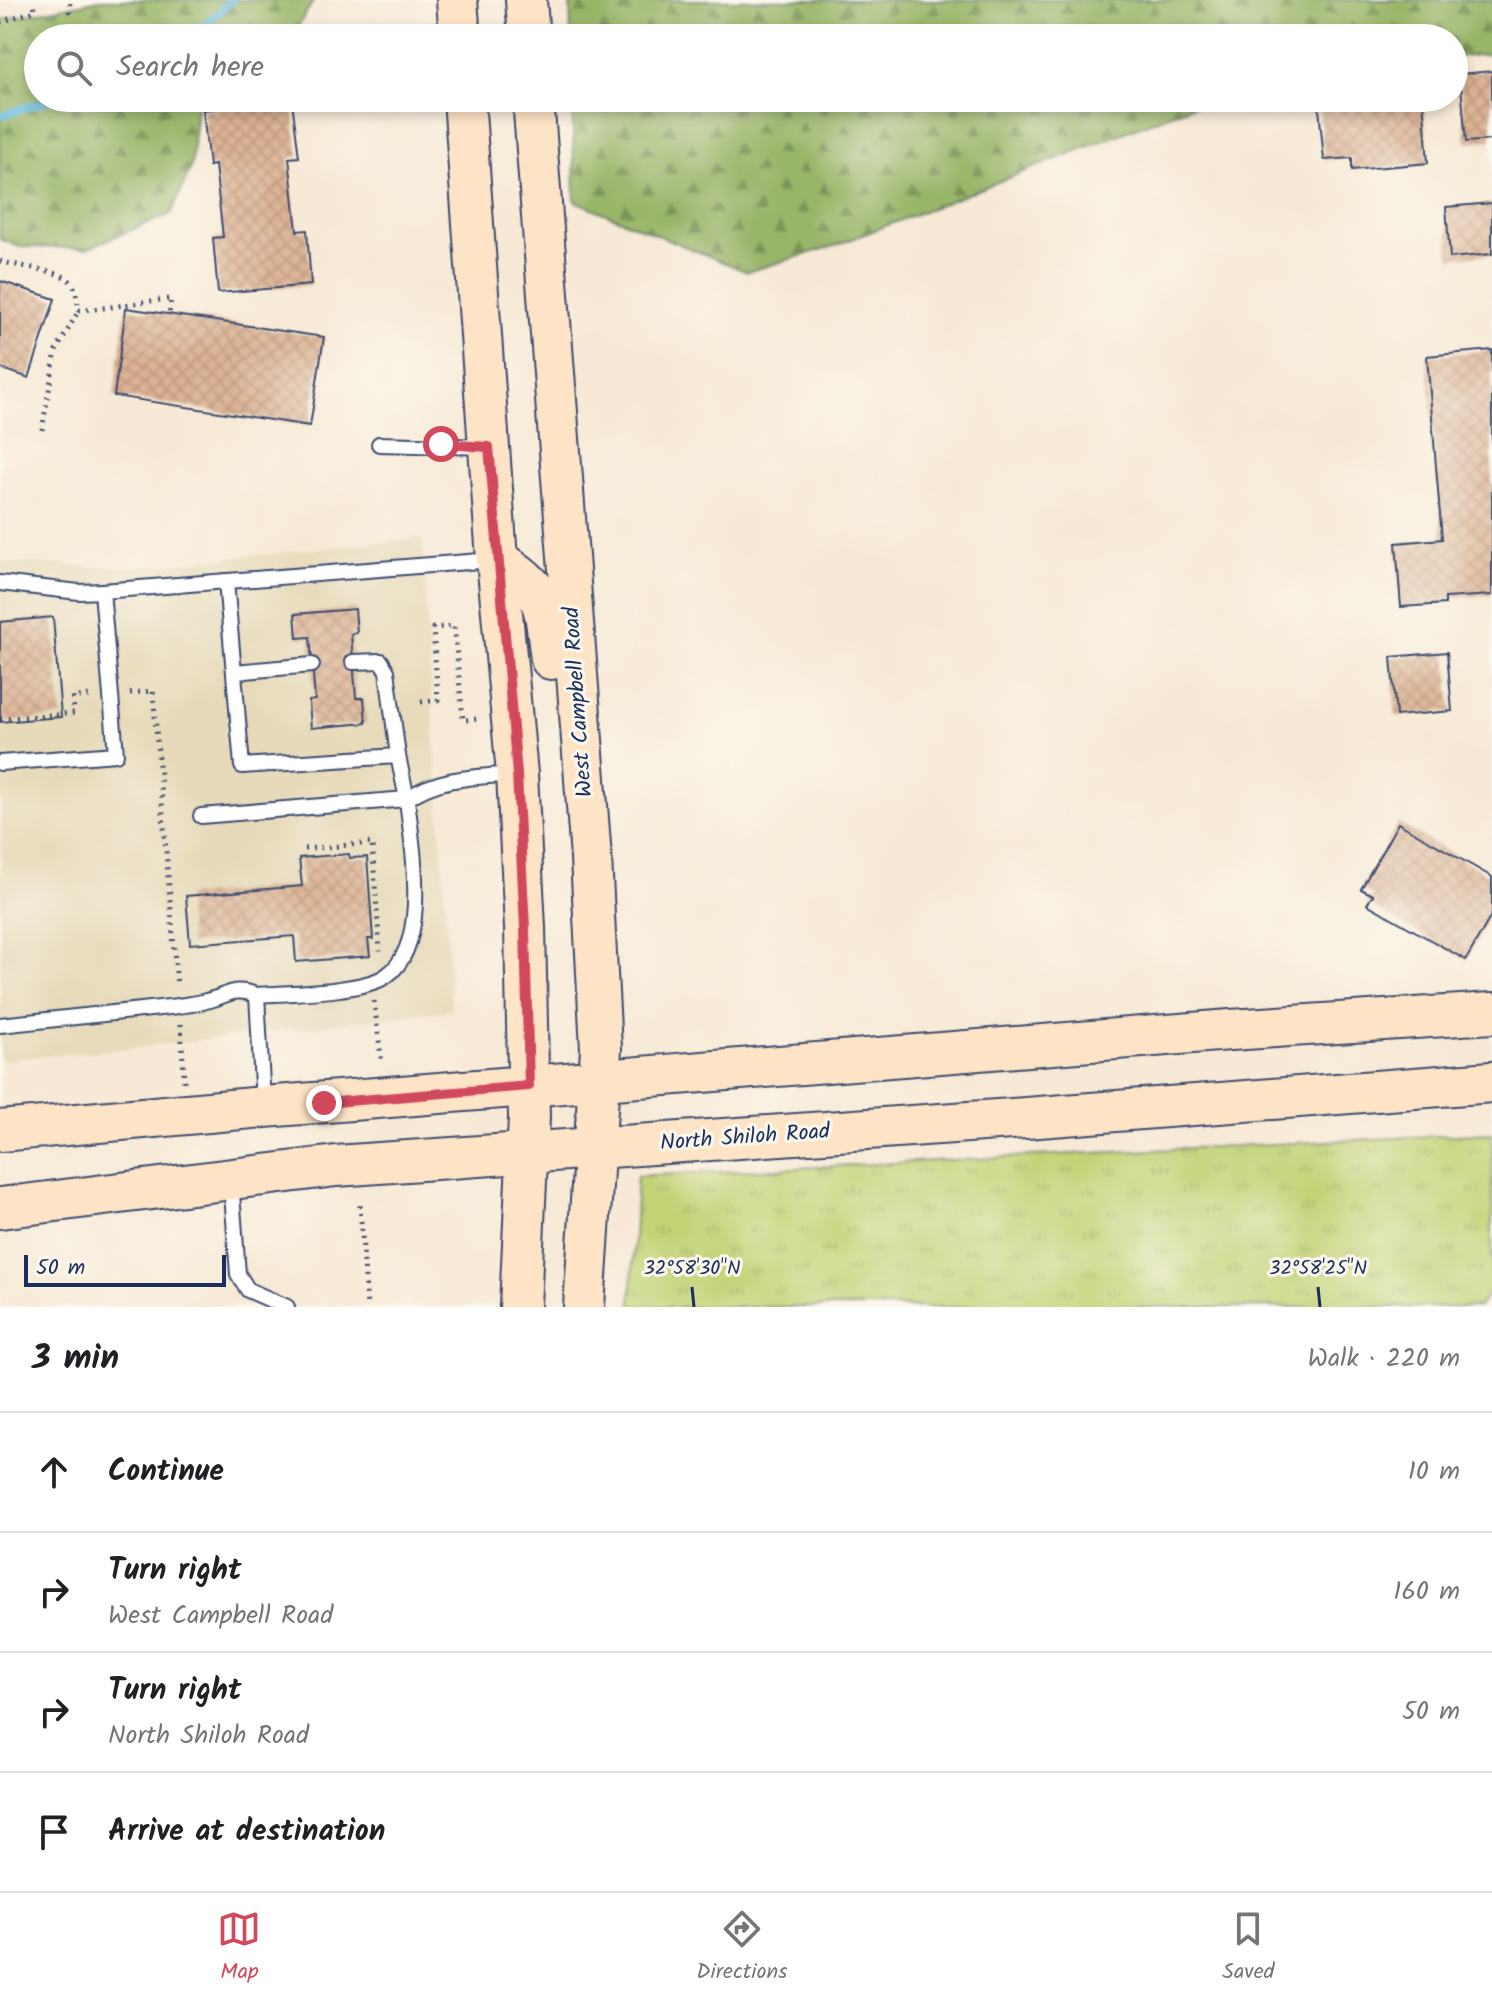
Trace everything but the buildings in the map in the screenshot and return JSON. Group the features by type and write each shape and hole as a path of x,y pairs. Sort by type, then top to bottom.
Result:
{"main road":[{"path":"457,0 459,24"},
{"path":"526,0 528,24"},
{"path":"465,112 497,559 517,774 525,928 529,1086 520,1307"},
{"name":"West Campbell Road","path":"534,112 591,858 601,1049 584,1307"},
{"path":"497,559 526,578 543,600 570,788 591,858"},
{"path":"0,1131 1230,1030 1492,1013"},
{"name":"North Shiloh Road","path":"0,1208 336,1166 1492,1082"}],"lane":[{"path":"379,444 489,447"},
{"path":"0,583 79,592 102,591 497,559"},
{"path":"226,581 242,766 398,756"},
{"path":"0,763 116,754 102,591"},
{"path":"0,1025 179,1006 203,1002 229,991 257,995 356,986 386,976 408,950 416,915 407,799 387,671 381,661 353,662"},
{"path":"234,672 312,665"},
{"path":"201,816 407,799 423,788 447,781 517,774"},
{"path":"257,995 264,1107"},
{"path":"231,1177 238,1274 248,1290 287,1307"}],"path":[{"path":"0,22 35,11 34,0"},
{"path":"69,13 71,0"},
{"path":"0,261 58,274 70,281 77,293 79,310 56,351 42,430"},
{"path":"79,310 115,309 143,300 171,299 169,314"},
{"path":"421,702 438,700 433,628 454,626 463,720 484,718"},
{"path":"129,693 153,691 177,986"},
{"path":"0,719 74,713 73,697 95,696"},
{"path":"304,849 372,843 380,951"},
{"path":"374,1000 382,1064"},
{"path":"180,1023 184,1082"},
{"path":"360,1205 367,1307"}],"shaded area":[{"path":"422,538 452,1010 125,1049 0,1060 0,562 128,568"}],"green space":[{"path":"100,0 314,0 299,24 24,24 24,112 196,112 191,167 171,214 87,248 20,247 0,239 0,20"},
{"path":"570,0 1492,0 1492,54 1468,56 1468,24 571,24"},
{"path":"572,112 1176,112 837,245 747,272 575,201"},
{"path":"1492,1133 1492,1288 1479,1307 631,1307 637,1176"}],"waterway":[{"path":"206,24 232,0"},
{"path":"0,116 24,108"}],"route":[{"path":"324,1103 529,1086 517,774 489,447 441,444"}]}
